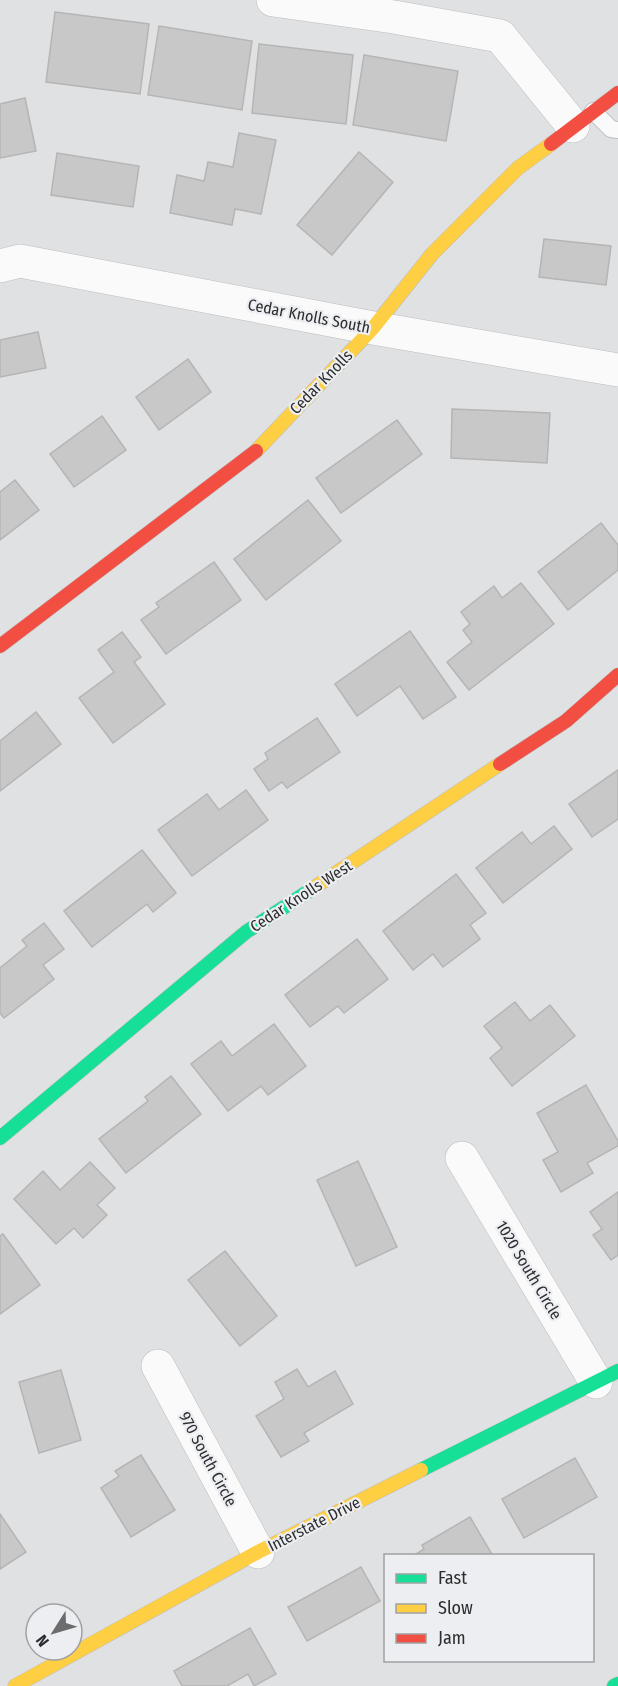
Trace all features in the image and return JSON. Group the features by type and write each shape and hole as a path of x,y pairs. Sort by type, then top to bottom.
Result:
{"main road":[{"name":"Cedar Knolls","path":"0,646 250,457 373,328 432,254 518,168 618,93"},
{"name":"Cedar Knolls West","path":"0,1138 246,932 566,721 618,675"},
{"name":"Interstate Drive","path":"15,1686 258,1552 607,1376"},
{"path":"614,1686 618,1684"}],"street":[{"path":"273,0 394,17 500,36 583,119"},
{"name":"Cedar Knolls South","path":"0,266 20,261 373,328 618,370"},
{"name":"1020 South Circle","path":"462,1158 607,1376"},
{"name":"970 South Circle","path":"158,1366 258,1552"}],"lane":[{"path":"583,119 618,130"}],"building":[{"path":"55,12 149,24 140,94 46,82"},
{"path":"159,26 252,41 242,110 148,95"},
{"path":"259,44 353,55 346,124 252,113"},
{"path":"364,55 458,71 446,141 353,125"},
{"path":"25,98 36,151 0,158 0,104"},
{"path":"239,133 276,140 261,214 235,209 232,225 170,213 177,175 204,181 208,162 233,167"},
{"path":"359,152 393,182 332,255 297,225"},
{"path":"57,153 139,166 133,207 51,195"},
{"path":"544,239 611,246 606,285 539,277"},
{"path":"38,332 46,368 0,377 0,340"},
{"path":"188,359 211,392 159,430 136,397"},
{"path":"452,409 550,413 547,463 451,458"},
{"path":"102,416 126,450 74,487 50,454"},
{"path":"397,420 422,454 341,513 316,478"},
{"path":"15,480 39,510 0,540 0,492"},
{"path":"308,500 341,541 266,600 234,559"},
{"path":"601,523 618,545 618,570 568,610 538,572"},
{"path":"214,562 241,600 166,654 141,620 159,607 156,603"},
{"path":"521,583 554,624 469,690 447,662 472,642 463,630 470,624 461,612 494,586 502,598"},
{"path":"410,631 456,697 423,719 400,686 357,716 335,684"},
{"path":"122,632 141,657 134,662 165,704 113,743 79,698 114,672 98,650"},
{"path":"36,712 61,744 0,791 0,741"},
{"path":"317,718 340,752 287,788 282,782 269,791 254,769 268,759 265,753"},
{"path":"618,770 618,819 592,837 569,804"},
{"path":"246,790 268,820 192,876 158,830 207,794 219,810"},
{"path":"554,826 572,849 503,903 476,868 522,832 531,844"},
{"path":"142,850 176,893 153,912 147,904 92,947 64,911"},
{"path":"456,874 486,913 470,925 480,939 443,967 433,954 413,970 383,931"},
{"path":"44,923 64,949 43,965 54,979 4,1018 0,1013 0,968 27,946 22,940"},
{"path":"357,939 388,979 344,1013 338,1006 310,1027 285,995"},
{"path":"515,1002 530,1021 550,1005 575,1036 512,1086 490,1058 502,1048 484,1026"},
{"path":"274,1024 306,1066 268,1095 261,1086 228,1111 191,1064 221,1041 232,1056"},
{"path":"171,1076 201,1114 126,1173 99,1139 148,1101 145,1097"},
{"path":"586,1085 618,1141 618,1146 587,1163 593,1173 561,1192 543,1160 558,1152 537,1113"},
{"path":"358,1161 397,1247 356,1266 317,1180"},
{"path":"90,1162 115,1188 97,1205 107,1215 83,1238 74,1228 56,1244 14,1199 43,1171 60,1190"},
{"path":"618,1192 618,1255 611,1260 593,1235 602,1229 590,1212"},
{"path":"3,1234 40,1285 0,1314 0,1236"},
{"path":"225,1251 277,1316 240,1346 188,1280"},
{"path":"297,1369 308,1387 335,1371 353,1404 304,1433 309,1441 281,1457 256,1416 284,1399 275,1382"},
{"path":"61,1370 81,1440 39,1453 19,1382"},
{"path":"141,1455 175,1510 131,1537 101,1488 119,1476 115,1471"},
{"path":"575,1458 597,1497 524,1538 502,1499"},
{"path":"0,1514 26,1552 0,1569"},
{"path":"470,1517 492,1554 416,1554 424,1549 422,1545"},
{"path":"361,1567 380,1601 307,1641 288,1607"},
{"path":"250,1628 276,1674 254,1686 248,1674 227,1686 182,1686 174,1671"}],"traffic: fast":[{"path":"0,1138 246,932 312,889"},
{"path":"421,1470 618,1371"},
{"path":"614,1686 618,1684"}],"traffic: slow":[{"path":"256,451 373,328 432,254 518,168 551,144"},
{"path":"312,889 500,764"},
{"path":"15,1686 258,1552 421,1470"}],"traffic: jam":[{"path":"551,144 618,93"},
{"path":"0,646 256,451"},
{"path":"500,764 566,721 618,675"}]}
